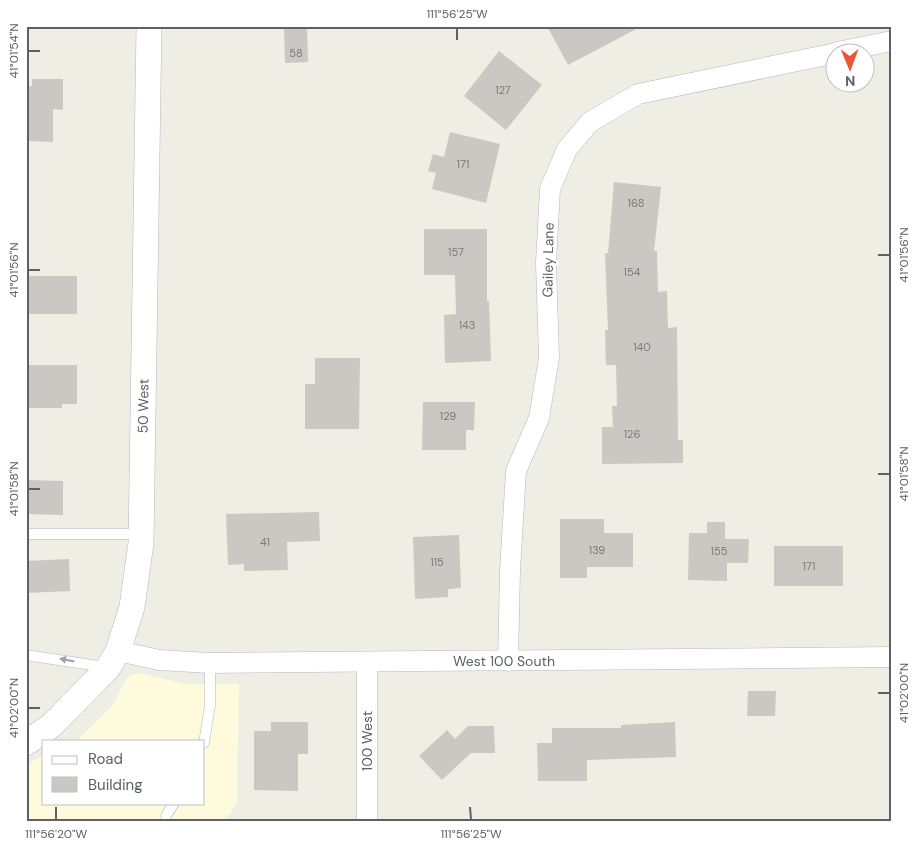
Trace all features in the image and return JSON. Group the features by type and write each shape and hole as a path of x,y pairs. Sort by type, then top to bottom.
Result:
{"street":[{"name":"50 West","path":"26,743 52,725 113,659 132,607 141,534 149,26"},
{"name":"Gailey Lane","path":"876,44 892,41"},
{"name":"Gailey Lane","path":"508,661 510,571 516,470 539,418 549,358 546,263 550,189 566,149 590,122 638,94 826,55"},
{"name":"West 100 South","path":"113,659 210,663 892,657"},
{"name":"100 West","path":"366,662 367,821"}],"lane":[{"path":"26,534 141,534"},
{"path":"26,655 113,659"},
{"path":"204,740 210,705 210,663"},
{"path":"166,816 173,804"}],"shaded area":[{"path":"140,673 185,684 239,684 237,804 224,821 26,821 26,765 42,756 42,804 205,804 205,740 77,740 113,705 129,676"}],"building":[{"path":"284,26 307,26 308,62 285,63"},
{"path":"547,26 642,26 568,65"},
{"path":"499,51 542,85 506,130 464,96"},
{"path":"32,79 63,79 63,110 53,109 53,142 26,141 26,86 32,86"},
{"path":"450,132 500,144 486,203 432,189 436,173 428,171 433,154 444,157"},
{"path":"614,182 661,187 654,251 657,251 658,292 667,291 668,328 677,327 678,440 683,440 683,463 602,464 602,427 613,427 612,406 617,406 616,365 606,365 605,330 608,330 605,253 608,253"},
{"path":"424,229 487,229 487,301 489,301 491,361 445,363 444,315 456,314 455,275 424,275"},
{"path":"26,276 77,276 77,314 26,314"},
{"path":"315,358 360,358 359,429 305,429 305,384 315,384"},
{"path":"26,365 77,365 77,404 62,404 62,408 26,408"},
{"path":"423,402 475,402 474,430 466,430 466,450 422,450"},
{"path":"26,480 63,481 63,515 26,514"},
{"path":"319,512 320,541 287,542 288,570 244,571 244,564 228,565 226,514"},
{"path":"560,519 604,519 604,533 633,533 633,567 587,567 587,578 560,578"},
{"path":"707,522 725,522 725,539 749,539 748,563 727,563 727,581 688,580 689,533 707,533"},
{"path":"459,535 461,588 448,589 448,597 415,599 413,537"},
{"path":"774,546 843,546 843,586 774,586"},
{"path":"69,559 70,591 26,593 26,561"},
{"path":"748,691 776,691 775,716 747,716"},
{"path":"271,722 308,722 308,754 298,754 298,791 254,790 254,731 271,731"},
{"path":"675,722 676,757 587,760 587,781 538,781 537,743 552,743 552,728 621,728 621,725"},
{"path":"468,726 494,726 495,753 471,753 442,780 419,756 447,730 455,739"}]}
